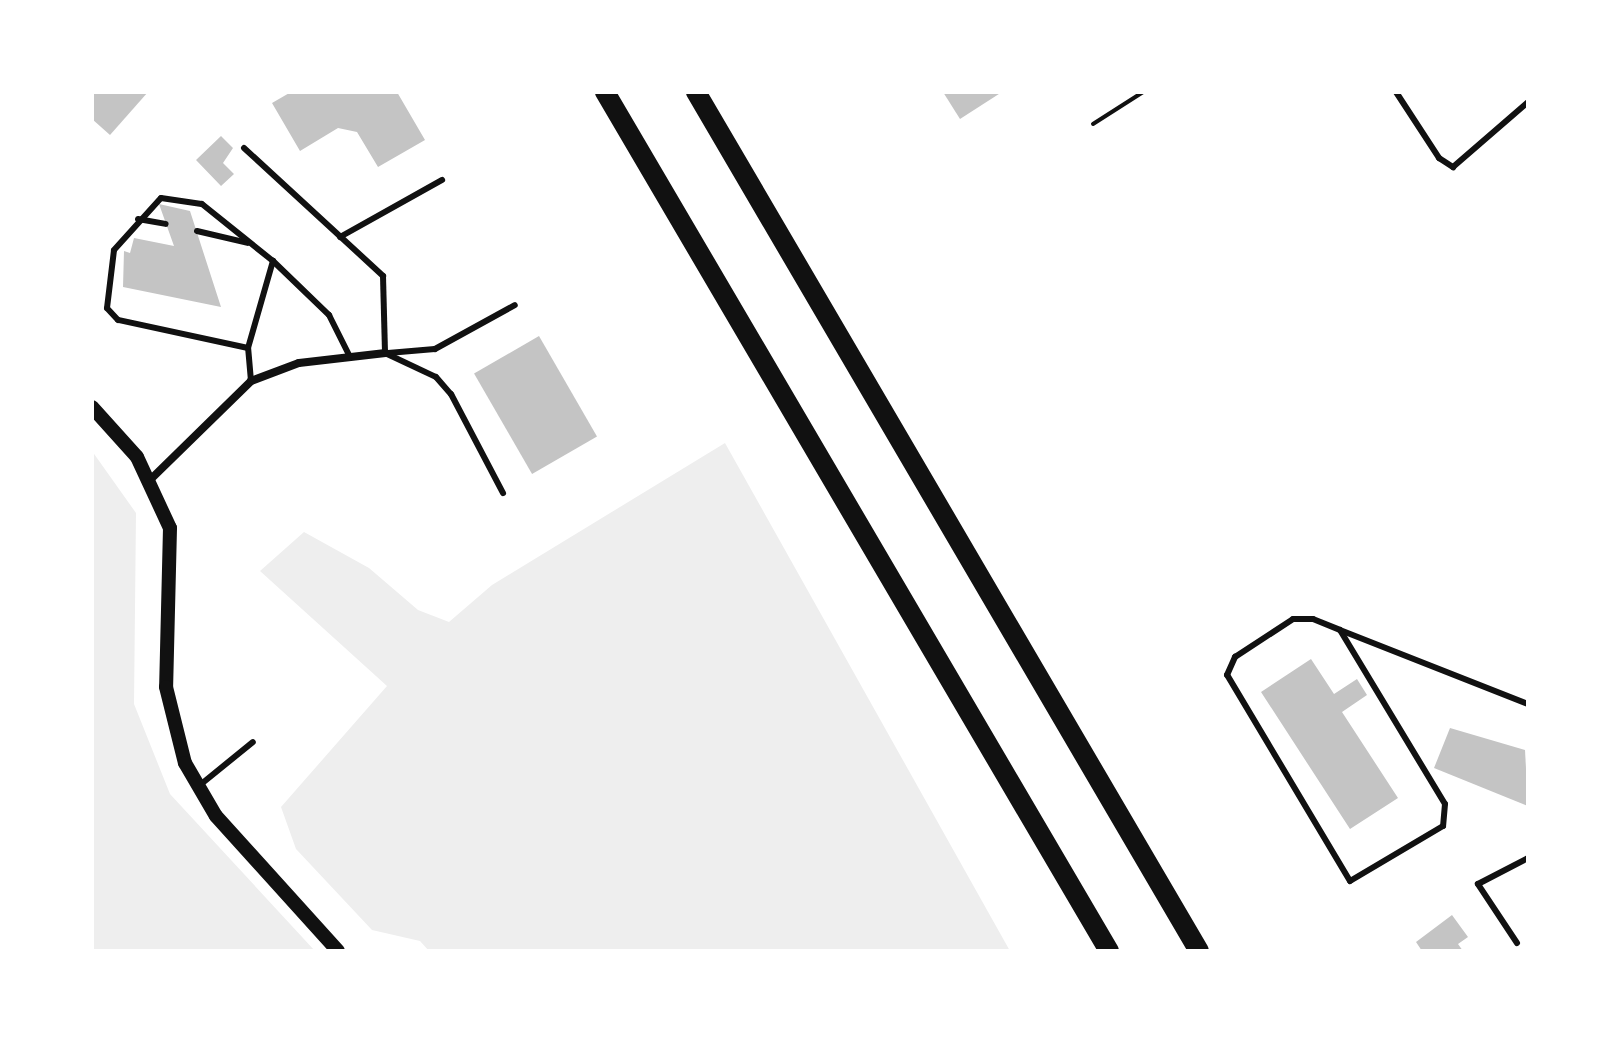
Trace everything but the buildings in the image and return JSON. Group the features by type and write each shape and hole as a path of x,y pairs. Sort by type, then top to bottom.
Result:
{"highway":[{"path":"605,92 1109,951"},
{"path":"696,92 1199,951"},
{"path":"1079,900 1095,951"}],"street":[{"path":"151,479 251,381 299,363 385,353"},
{"path":"92,407 151,479 170,528 174,565 166,687 197,787 338,951"}],"lane":[{"path":"1396,92 1439,158 1453,167 1528,102"},
{"path":"244,148 383,276 385,353"},
{"path":"340,237 442,180"},
{"path":"248,348 118,320 105,297 114,250 138,219 161,198 178,198 202,204 273,261 329,315 350,357"},
{"path":"138,219 166,224"},
{"path":"197,231 251,244"},
{"path":"251,381 248,348 273,261"},
{"path":"385,353 435,349 515,305"},
{"path":"385,353 436,377 451,394 503,493"},
{"path":"1340,630 1445,804 1443,826 1350,881 1227,675 1235,657 1293,619 1340,630 1528,704"},
{"path":"197,787 253,742"},
{"path":"1517,943 1478,884 1528,858"}],"path":[{"path":"1093,124 1143,92"}],"shaded area":[{"path":"725,443 1010,951 429,951 420,941 372,930 296,849 281,807 387,686 260,571 304,532 369,568 418,610 449,622 492,585"},
{"path":"92,451 136,513 134,704 170,794 315,951 92,951"}]}
